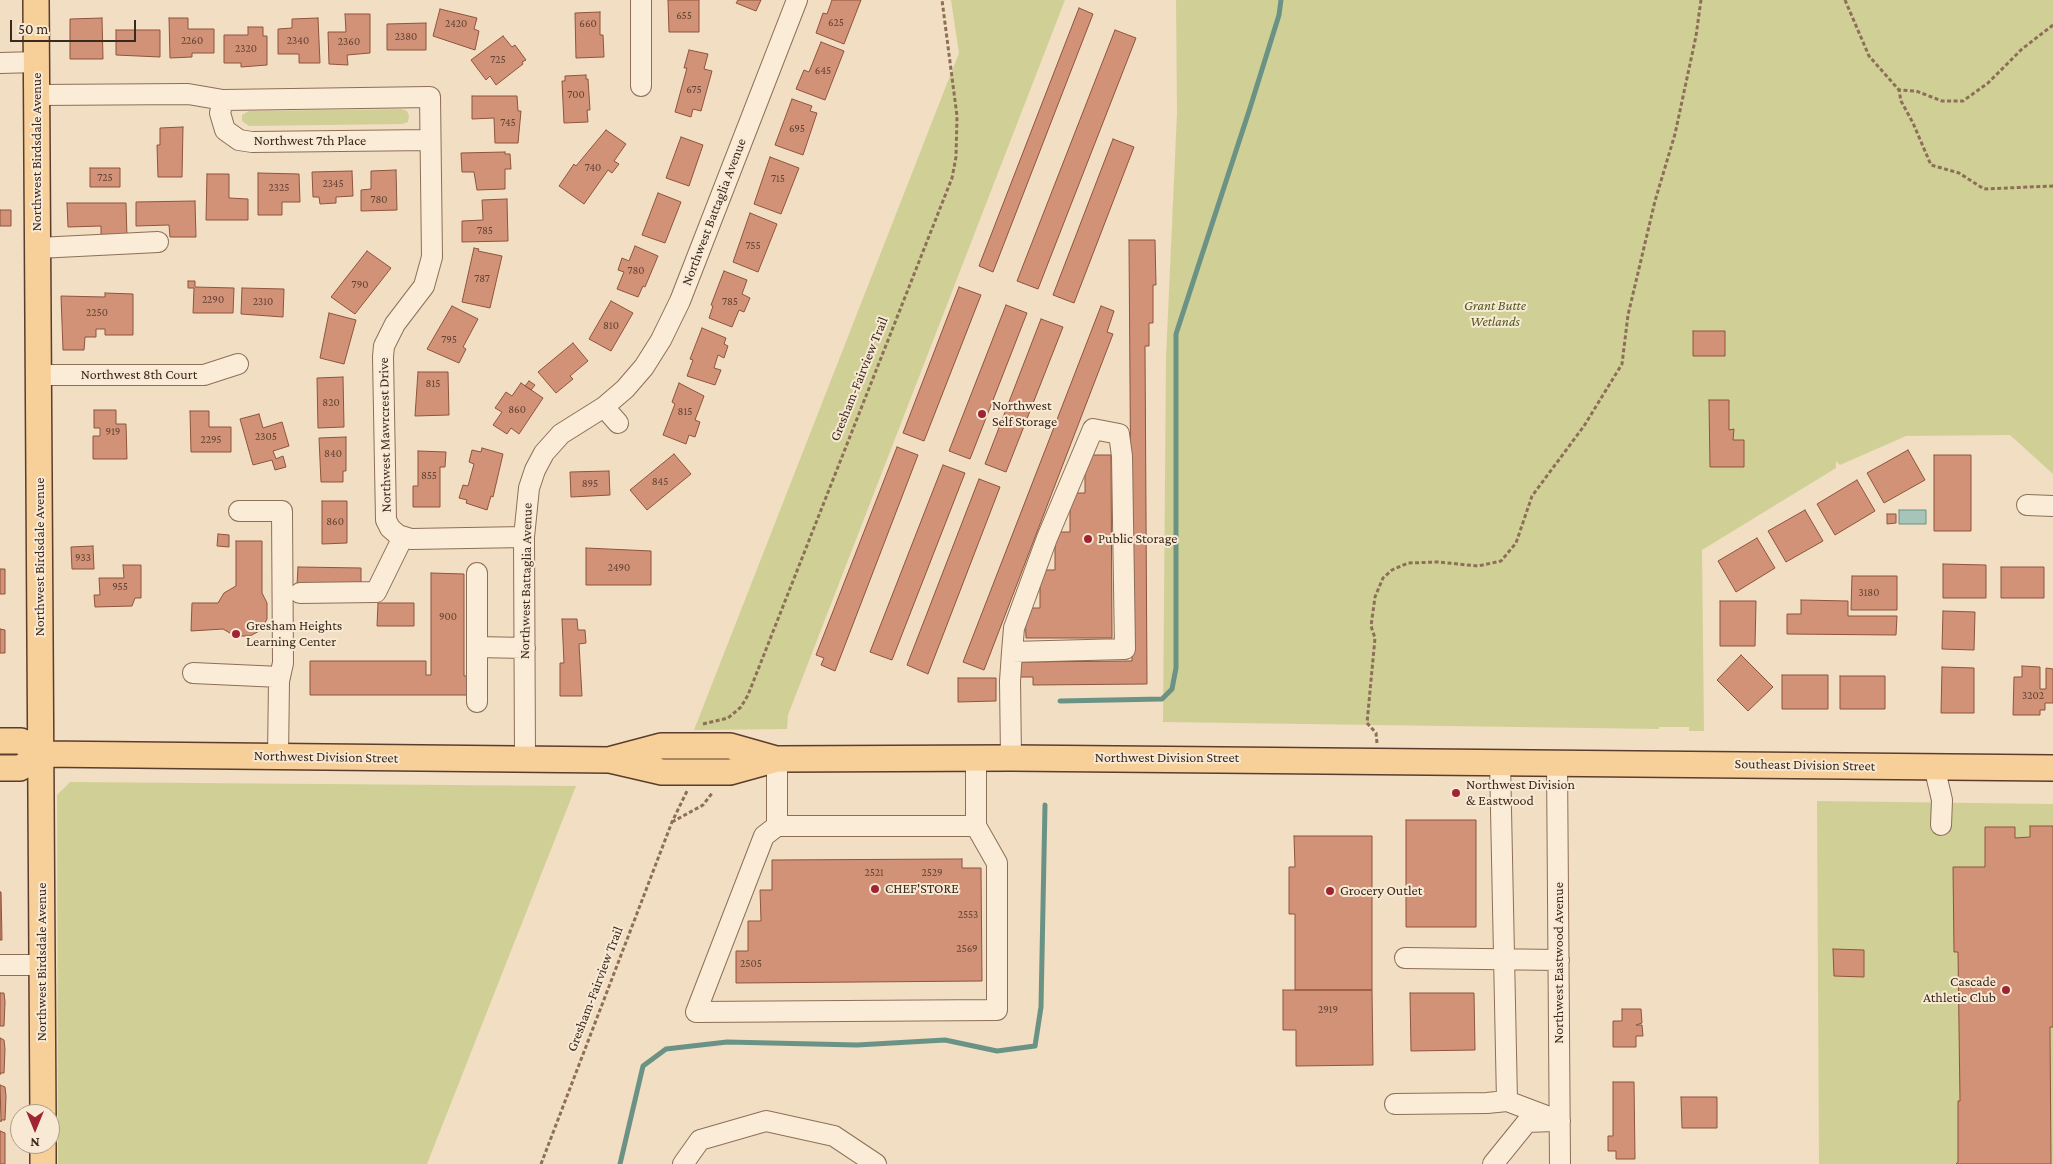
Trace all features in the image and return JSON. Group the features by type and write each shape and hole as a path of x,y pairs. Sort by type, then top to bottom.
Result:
{"main road":[{"name":"Northwest Birdsdale Avenue","path":"36,0 43,1104"},
{"path":"0,742 21,741 42,754 20,768 0,768"},
{"name":"Northwest Division Street","path":"610,760 661,746 730,746 777,759"},
{"name":"Northwest Division Street","path":"42,754 610,760 662,772 730,772 777,759 1011,758 1558,762"},
{"name":"Southeast Division Street","path":"1558,762 2053,768"}],"street":[{"path":"641,0 641,86"},
{"name":"Northwest Battaglia Avenue","path":"525,759 524,537 529,488 544,453 561,434 604,407 625,389 644,367 661,340 680,301 797,0"},
{"path":"0,63 37,62"},
{"path":"37,95 188,94 223,100"},
{"name":"Northwest Mawrcrest Drive","path":"223,100 430,97 429,140 432,257 424,286 395,324 384,346 383,356 384,508 390,528 403,537"},
{"name":"Northwest 7th Place","path":"223,100 220,113 225,130 239,140 252,142 429,140"},
{"path":"38,248 158,242"},
{"name":"Northwest 8th Court","path":"39,375 204,375 238,364"},
{"path":"604,407 618,423"},
{"path":"1011,758 1010,681 1012,652 1014,628 1043,547 1092,429 1120,434 1125,649 1012,652"},
{"path":"2027,505 2053,506"},
{"path":"239,511 282,511 283,663 280,676 278,756"},
{"path":"300,593 376,592 403,537 412,539 524,537"},
{"path":"477,573 477,702"},
{"path":"477,648 525,648"},
{"path":"192,673 280,676"},
{"path":"976,758 976,826 997,863 997,1010 696,1012 764,836 777,826 976,826"},
{"path":"777,759 777,826"},
{"path":"1500,761 1506,1100"},
{"name":"Northwest Eastwood Avenue","path":"1558,762 1560,1164"},
{"path":"1934,766 1942,800 1941,825"},
{"path":"1405,958 1559,960"},
{"path":"0,966 42,965"},
{"path":"1395,1104 1487,1103 1506,1100 1560,1121"},
{"path":"683,1164 700,1140 766,1121 834,1136 876,1164"},
{"path":"1493,1164 1527,1122 1560,1121"}],"path":[{"name":"Gresham-Fairview Trail","path":"701,733 703,724 728,718 735,713 748,695 952,178 956,157 957,116 942,0"},
{"path":"1378,760 1376,733 1367,723 1375,638 1371,626 1375,596 1383,578 1392,570 1408,563 1438,562 1478,566 1501,561 1516,543 1532,496 1584,426 1622,364 1628,315 1655,201 1674,134 1696,36 1701,0"},
{"path":"1845,0 1869,56 1899,90 1901,101 1931,165 1958,172 1984,189 2053,186"},
{"path":"1899,90 1916,91 1942,101 1963,101 1988,83 2022,49 2053,25"},
{"path":"672,822 703,805 730,772"},
{"name":"Gresham-Fairview Trail","path":"541,1164 672,822 690,785"}],"green space":[{"path":"951,0 1065,0 788,715 787,729 694,730 959,53"},
{"name":"Grant Butte Wetlands","path":"1176,0 2053,0 2053,474 2010,435 1906,436 1840,465 1836,461 1836,468 1702,550 1704,731 1689,731 1689,727 1659,727 1659,729 1163,722 1166,358 1177,113"},
{"path":"401,109 407,111 409,116 408,122 402,124 249,126 242,121 242,115 249,111"},
{"path":"70,782 576,786 427,1164 58,1164 58,1154 60,1154 60,1104 58,1104 57,795"},
{"path":"1817,801 2053,804 2053,1164 1819,1164"}],"shaded area":[{"path":"1899,510 1926,510 1926,524 1899,524"}],"building":[{"path":"668,0 699,0 699,32 669,32"},
{"path":"738,0 761,0 756,11 736,3"},
{"path":"832,0 861,0 844,44 816,33 823,13 827,14"},
{"path":"1079,8 1093,14 993,272 979,266"},
{"path":"440,9 477,18 474,29 479,31 475,50 433,36"},
{"path":"600,12 600,35 603,35 604,57 576,58 575,13"},
{"path":"345,14 370,14 370,53 347,55 348,65 329,64 328,32 346,32"},
{"path":"102,18 103,59 70,59 70,19"},
{"path":"169,18 188,18 188,29 214,29 214,53 192,53 192,57 170,58"},
{"path":"318,18 320,63 299,63 299,54 278,54 278,29 292,28 292,19"},
{"path":"426,23 426,50 387,50 387,24"},
{"path":"248,27 263,27 263,36 267,36 267,65 241,67 241,63 224,63 224,35 248,35"},
{"path":"116,30 160,30 160,57 116,55"},
{"path":"1115,30 1136,38 1038,289 1017,281"},
{"path":"503,36 512,47 515,45 526,60 496,85 490,76 486,80 471,60"},
{"path":"821,42 844,51 825,100 796,89 804,70 809,72"},
{"path":"689,50 708,54 704,69 712,71 701,111 693,109 691,117 675,112 687,68 684,68"},
{"path":"586,75 586,79 588,79 590,110 587,110 588,122 564,123 562,81 565,81 565,76"},
{"path":"472,96 517,96 518,111 521,111 518,143 495,143 494,118 472,119"},
{"path":"792,99 812,106 810,111 817,113 803,155 775,145"},
{"path":"183,127 182,177 158,177 157,145 160,145 160,128"},
{"path":"606,130 626,144 614,161 619,164 612,173 608,170 584,204 559,186 574,164 576,166"},
{"path":"681,137 703,145 689,186 666,178"},
{"path":"1113,139 1134,147 1074,303 1053,295"},
{"path":"505,152 505,154 510,154 511,169 505,169 505,189 477,190 474,172 462,172 461,153"},
{"path":"770,157 799,168 781,214 754,204"},
{"path":"90,168 120,168 120,187 90,187"},
{"path":"396,170 397,210 361,211 361,190 371,189 371,171"},
{"path":"352,171 353,196 336,197 336,203 320,204 319,197 313,197 312,172"},
{"path":"258,173 299,174 300,202 282,202 282,215 258,215"},
{"path":"207,174 229,174 229,198 248,199 248,220 206,220"},
{"path":"658,193 681,202 665,243 642,235"},
{"path":"507,199 508,241 462,242 462,221 483,220 482,200"},
{"path":"195,201 196,237 170,237 169,225 136,226 136,202"},
{"path":"67,203 126,203 127,238 101,239 101,226 68,227"},
{"path":"0,210 11,210 11,226 0,226"},
{"path":"750,213 777,224 758,272 733,262"},
{"path":"1129,240 1155,240 1156,285 1153,285 1153,323 1149,323 1149,346 1145,346 1147,684 1033,685 1033,677 1018,677 1018,662 1132,661"},
{"path":"635,246 658,256 645,287 643,286 638,297 617,289 624,272 618,270 622,258 629,261"},
{"path":"474,248 479,249 478,251 502,256 490,308 462,302"},
{"path":"367,251 391,268 355,314 331,297"},
{"path":"724,271 747,280 742,294 750,298 744,312 739,310 732,327 709,318 713,306 711,305"},
{"path":"188,281 195,281 195,287 234,288 233,313 193,313 194,288 188,288"},
{"path":"959,287 981,295 924,441 903,433"},
{"path":"242,288 284,289 283,317 241,314"},
{"path":"105,293 133,294 133,335 105,335 105,329 96,329 96,337 85,337 84,350 63,350 61,296 105,297"},
{"path":"611,301 633,313 611,351 589,339"},
{"path":"1006,305 1027,313 970,459 949,451"},
{"path":"452,306 478,319 463,347 466,349 459,363 427,349"},
{"path":"1101,306 1114,311 1107,332 1113,334 984,670 963,662"},
{"path":"329,313 356,320 344,364 320,358"},
{"path":"1041,319 1063,327 1006,472 985,464"},
{"path":"702,328 726,338 724,344 728,346 724,358 718,355 714,368 721,370 715,385 687,376 693,360 690,359"},
{"path":"1693,331 1725,331 1725,356 1693,356"},
{"path":"573,343 588,361 570,376 573,379 556,393 538,372"},
{"path":"418,372 448,372 449,415 415,416"},
{"path":"343,377 344,427 318,428 317,378"},
{"path":"529,381 535,385 531,390 525,386"},
{"path":"521,383 543,398 519,434 511,428 507,434 493,425 502,412 495,408 506,392 512,396"},
{"path":"679,383 704,396 695,420 700,422 695,437 689,435 686,444 663,435 675,404 672,402"},
{"path":"1709,400 1729,400 1729,430 1734,429 1733,440 1744,440 1744,467 1710,467"},
{"path":"94,410 116,410 116,424 126,424 127,459 93,459 93,436 100,436 100,428 94,428"},
{"path":"190,411 209,411 209,427 231,427 231,452 191,452"},
{"path":"259,414 263,428 282,422 289,446 273,451 276,459 283,456 286,467 275,470 272,460 253,465 240,419"},
{"path":"346,437 346,471 343,471 343,482 321,482 319,438"},
{"path":"897,447 918,455 835,671 821,665 824,658 816,655"},
{"path":"482,448 503,454 493,497 491,496 487,510 466,503 467,500 459,498 463,485 468,486 474,464 469,462 472,450 481,452"},
{"path":"1908,450 1925,480 1884,503 1867,473"},
{"path":"418,451 446,452 445,467 440,467 440,507 413,507 413,486 418,486"},
{"path":"674,454 691,474 647,510 630,490"},
{"path":"1085,455 1111,455 1112,638 1026,638 1025,608 1040,608 1040,570 1055,570 1055,532 1070,532 1070,493 1085,493"},
{"path":"1934,455 1971,455 1971,531 1934,531"},
{"path":"943,465 965,473 892,660 870,652"},
{"path":"609,471 610,495 571,497 570,472"},
{"path":"979,479 1000,487 928,674 907,665"},
{"path":"1857,480 1875,511 1835,535 1817,504"},
{"path":"322,501 347,501 347,543 322,544"},
{"path":"1805,510 1823,541 1786,562 1768,531"},
{"path":"1887,514 1896,514 1896,523 1887,524"},
{"path":"218,534 229,535 229,547 217,546"},
{"path":"1757,538 1775,568 1736,592 1718,561"},
{"path":"236,541 262,541 262,593 267,603 267,619 261,630 250,636 235,636 223,629 191,631 192,603 218,603 224,593 236,586"},
{"path":"93,546 94,569 72,569 71,547"},
{"path":"586,548 651,551 651,585 586,585"},
{"path":"1943,564 1986,565 1986,598 1943,598"},
{"path":"123,565 141,565 141,598 135,598 132,606 95,607 94,595 100,595 99,578 124,578"},
{"path":"298,567 361,568 361,586 297,585"},
{"path":"2001,567 2044,567 2044,598 2001,598"},
{"path":"0,569 5,569 5,594 0,594"},
{"path":"431,573 464,574 464,676 467,676 467,695 310,695 310,661 426,661 426,675 431,675"},
{"path":"1852,576 1897,576 1897,610 1851,610"},
{"path":"1801,600 1848,601 1848,616 1897,616 1896,635 1787,634 1787,614 1801,614"},
{"path":"1720,601 1756,601 1755,646 1720,646"},
{"path":"378,603 414,603 414,626 377,626"},
{"path":"1943,611 1975,612 1974,650 1942,649"},
{"path":"562,619 577,619 578,630 585,630 586,643 579,644 582,696 560,696 560,663 564,663"},
{"path":"0,629 5,630 5,653 0,653"},
{"path":"1741,655 1773,687 1748,711 1717,680"},
{"path":"2022,666 2040,667 2040,689 2046,689 2046,668 2053,669 2053,703 2045,703 2045,710 2040,710 2040,715 2013,715 2014,677 2022,677"},
{"path":"1942,667 1974,668 1974,713 1941,713"},
{"path":"1782,675 1828,675 1828,709 1782,709"},
{"path":"1840,676 1885,676 1885,709 1840,709"},
{"path":"958,678 996,678 996,701 958,702"},
{"path":"1406,820 1476,820 1476,927 1406,927"},
{"name":"Cascade Athletic Club","path":"2030,826 2053,826 2053,1027 2050,1027 2051,1164 1956,1164 1958,1162 1958,1101 1960,1101 1958,952 1954,952 1953,867 1985,867 1985,827 2015,827 2015,838 2030,837"},
{"name":"Grocery Outlet","path":"1294,836 1372,836 1372,990 1295,990 1295,914 1289,914 1289,867 1295,867"},
{"path":"962,859 962,868 981,868 982,981 736,983 736,951 748,951 748,921 761,921 760,890 772,890 772,860"},
{"path":"1,892 2,940 0,940"},
{"path":"1833,949 1864,950 1864,977 1834,976"},
{"path":"1283,990 1372,990 1373,1065 1296,1066 1296,1030 1283,1030"},
{"path":"0,993 4,993 4,1026 0,1026"},
{"path":"1410,993 1474,993 1475,1050 1411,1051"},
{"path":"1622,1009 1641,1009 1642,1023 1636,1025 1642,1025 1643,1036 1636,1036 1636,1047 1613,1047 1613,1021 1622,1021"},
{"path":"0,1038 4,1040 4,1073 0,1073"},
{"path":"1613,1082 1634,1082 1635,1159 1616,1159 1616,1151 1608,1151 1608,1136 1613,1136"},
{"path":"0,1085 5,1087 6,1096 5,1120 1,1120 1,1122"},
{"path":"1681,1097 1717,1097 1717,1128 1682,1128"},
{"path":"0,1131 5,1133 5,1164 0,1164"}],"waterway":[{"path":"1060,701 1162,699 1172,689 1176,668 1176,334 1250,108 1279,15 1281,0"},
{"path":"620,1164 643,1066 666,1049 727,1042 857,1045 945,1040 997,1051 1035,1046 1041,1007 1045,805"}],"place":[{"name":"Northwest Self Storage","path":"982,414"},
{"name":"Public Storage","path":"1088,539"},
{"name":"Gresham Heights Learning Center","path":"236,634"},
{"name":"Northwest Division & Eastwood","path":"1456,793"},
{"name":"CHEF'STORE","path":"875,889"},
{"name":"Grocery Outlet","path":"1330,891"},
{"name":"Cascade Athletic Club","path":"2006,990"}]}
